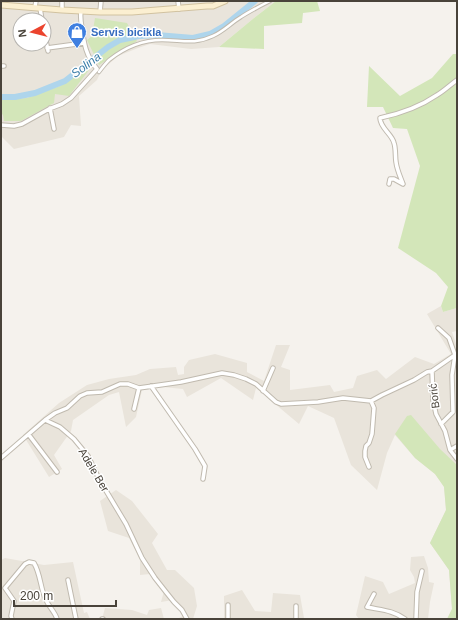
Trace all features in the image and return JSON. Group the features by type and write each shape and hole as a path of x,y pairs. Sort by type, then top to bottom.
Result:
{"main road":[{"path":"1,5 13,3 38,8 81,12 132,12 213,6 225,1"}],"street":[{"path":"36,1 39,12"},
{"path":"62,1 62,10"},
{"path":"100,12 101,1"},
{"path":"178,1 179,9"},
{"path":"1,125 14,126 22,124 50,108 62,104 71,98 97,69 120,53 143,42 162,40 191,42 201,40 226,29 240,18 270,1"},
{"path":"81,12 84,43 88,55 97,69"},
{"path":"52,48 84,43"},
{"path":"389,184 390,179 394,178 403,184 398,172 394,141 380,122 380,118 397,114 418,105 436,96 457,80"},
{"path":"50,108 54,129"},
{"path":"438,328 449,338 456,356"},
{"name":"Borić","path":"456,356 432,371 433,400 436,414 445,431 450,450 457,460"},
{"name":"Borić","path":"441,424 453,412 452,375 456,356"},
{"path":"263,391 273,368"},
{"path":"1,458 45,420 55,413 67,408 80,396 87,393 102,392 120,384 128,384 139,388 181,382 222,373 234,375 256,384 276,402 281,404 318,402 343,398 371,401 427,372 432,371"},
{"path":"151,386 205,466 203,479"},
{"path":"134,409 139,388"},
{"path":"369,467 365,457 365,451 372,434 374,408 371,401"},
{"name":"Adele Ber","path":"45,420 60,427 74,439 88,456 99,479 126,524 142,558 162,588 182,610 187,619"},
{"path":"29,435 57,472"},
{"path":"450,450 457,446"},
{"path":"12,619 11,616 14,601 5,588 25,564 29,562 34,563 38,570 42,590 57,619"},
{"path":"416,619 417,592 422,571"},
{"path":"68,580 76,619"},
{"path":"374,594 367,607 386,610 405,619"},
{"path":"228,605 228,619"},
{"path":"296,606 296,619"}],"shaded area":[{"path":"1,1 276,1 219,47 191,49 150,44 118,56 101,71 97,80 79,96 81,126 71,125 64,137 14,149 1,136"},
{"path":"441,306 443,312 457,308 457,331 452,332 457,345 457,619 447,619 452,609 449,570 430,543 446,510 444,486 435,474 415,458 395,435 387,453 377,490 351,465 334,418 308,406 299,424 256,388 253,400 221,378 187,397 183,389 163,387 142,390 136,417 126,427 119,392 109,395 73,420 71,431 54,455 62,469 49,477 23,435 59,403 87,385 109,379 136,375 150,369 176,367 178,375 184,374 184,367 189,360 215,354 247,363 247,372 264,381 276,345 290,345 281,367 290,370 290,390 330,385 334,392 353,388 357,376 377,370 386,379 415,357 434,364 451,354 427,314"},
{"path":"116,490 132,501 158,534 152,543 167,570 175,570 194,588 197,606 193,619 177,619 183,616 173,600 161,602 164,591 150,574 140,575 140,559 129,538 108,531 100,501"},
{"path":"424,556 428,568 429,582 434,583 428,619 359,619 356,615 365,576 383,582 389,594 415,583 414,577 410,570 411,557"},
{"path":"5,558 44,565 73,562 84,613 87,612 90,619 1,619 1,560"},
{"path":"242,590 255,611 271,612 273,593 300,595 304,618 306,619 224,619 224,596"},
{"path":"105,608 132,610 147,615 149,610 161,608 164,619 102,619"}],"green space":[{"path":"276,1 317,1 320,11 303,13 302,23 264,26 264,49 219,47 254,18"},
{"path":"95,18 127,23 137,41 99,65 87,40 92,36"},
{"path":"453,54 457,54 457,308 443,312 441,306 448,287 436,273 398,248 420,166 407,129 393,128 383,107 367,107 369,66 400,96 432,78"},
{"path":"91,64 92,66 69,96 55,94 54,103 21,121 4,121 1,113 1,100 27,98 60,86"},
{"path":"411,415 440,449 457,465 457,619 447,619 452,609 449,570 430,543 446,510 444,487 435,474 415,458 395,434 407,416"}],"waterway":[{"name":"Solina","path":"1,97 15,97 35,93 65,81 108,47 120,40 139,36 157,35 193,38 210,34 224,26 255,1"}],"place":[{"name":"Servis bicikla","path":"77,49"}]}
